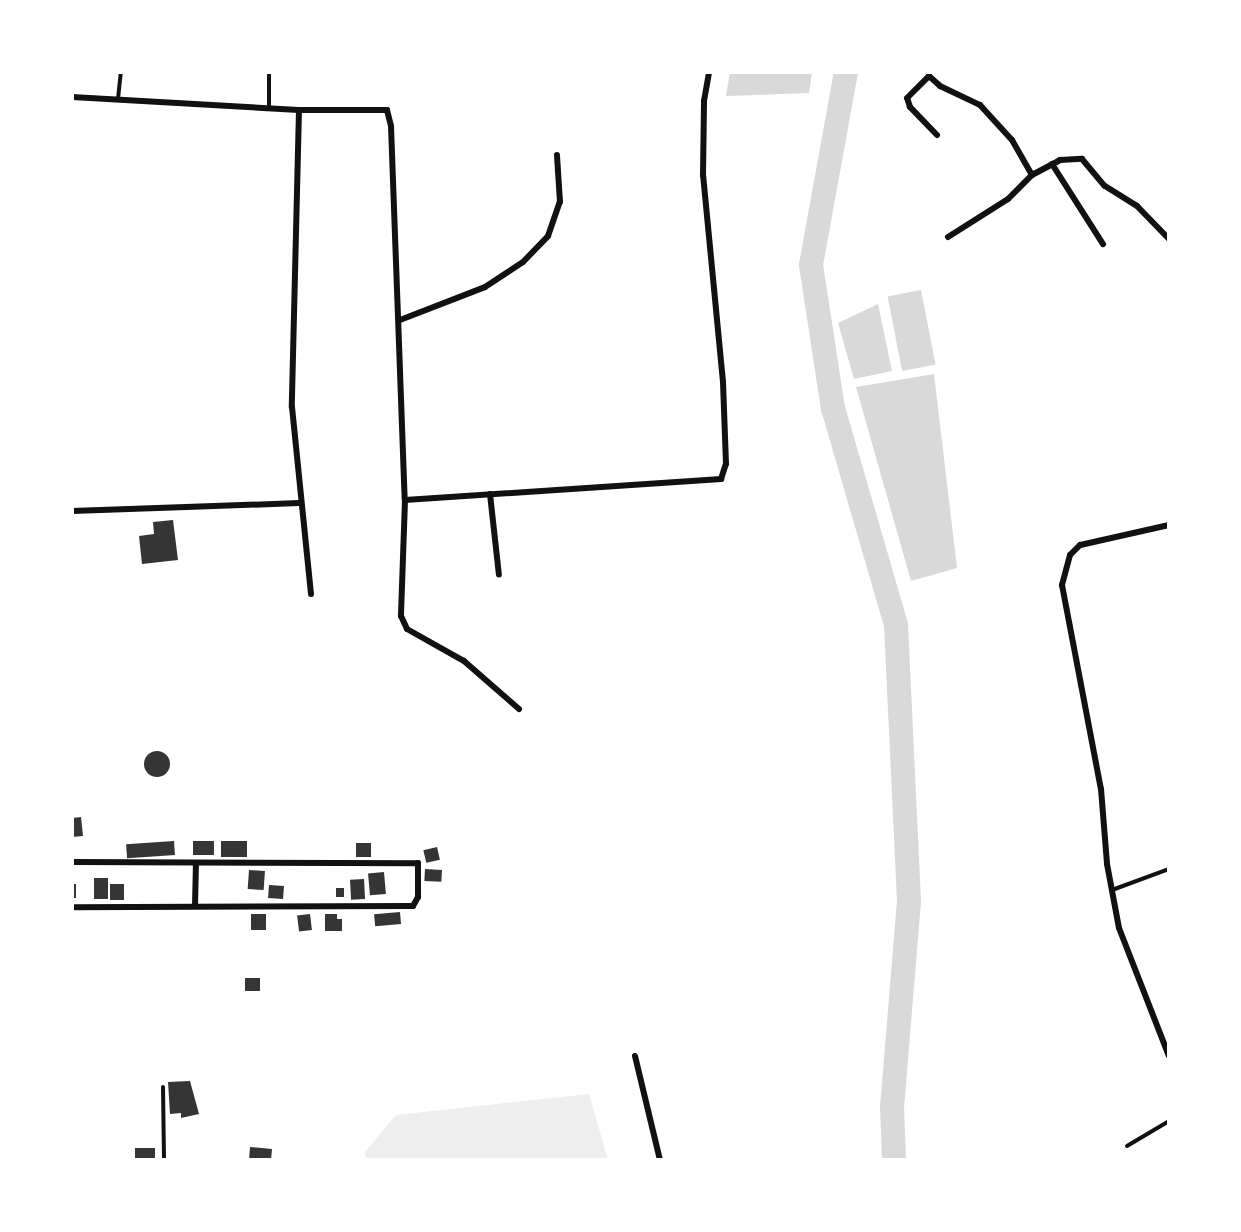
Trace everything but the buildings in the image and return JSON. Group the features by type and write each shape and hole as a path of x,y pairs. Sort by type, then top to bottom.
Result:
{"street":[{"path":"405,500 721,478 726,464 723,382 703,175 704,101 709,72"},
{"path":"937,135 910,107 908,98 928,74 940,86 981,105 1012,140 1032,175"},
{"path":"72,97 269,109 387,110 391,126 400,320 405,500 403,623 464,661 519,710"},
{"path":"299,110 292,407 299,503 311,594"},
{"path":"400,320 485,287 523,262 548,236 560,202 557,155"},
{"path":"948,237 1008,199 1032,175 1052,164 1082,159 1105,186 1137,207 1169,239"},
{"path":"1052,164 1103,244"},
{"path":"490,494 499,575"},
{"path":"72,511 299,503"},
{"path":"1169,525 1080,545 1070,555 1062,585 1101,789 1112,890 1119,928 1169,1056"},
{"path":"72,862 418,863 418,897 413,906 72,907"},
{"path":"195,906 196,863"},
{"path":"634,1056 660,1160"}],"lane":[{"path":"118,100 122,72"},
{"path":"269,72 269,109"},
{"path":"1112,890 1169,869"},
{"path":"163,1087 164,1160"},
{"path":"1127,1146 1169,1121"}],"shaded area":[{"path":"730,72 812,72 809,93 726,96"},
{"path":"921,290 936,365 902,371 888,296"},
{"path":"878,304 892,371 854,379 838,323"},
{"path":"934,374 957,568 911,581 856,387"},
{"path":"589,1094 608,1160 366,1160 365,1152 396,1115"}],"waterway":[{"path":"846,72 811,265 833,408 896,625 909,901 892,1107 894,1160"}]}
